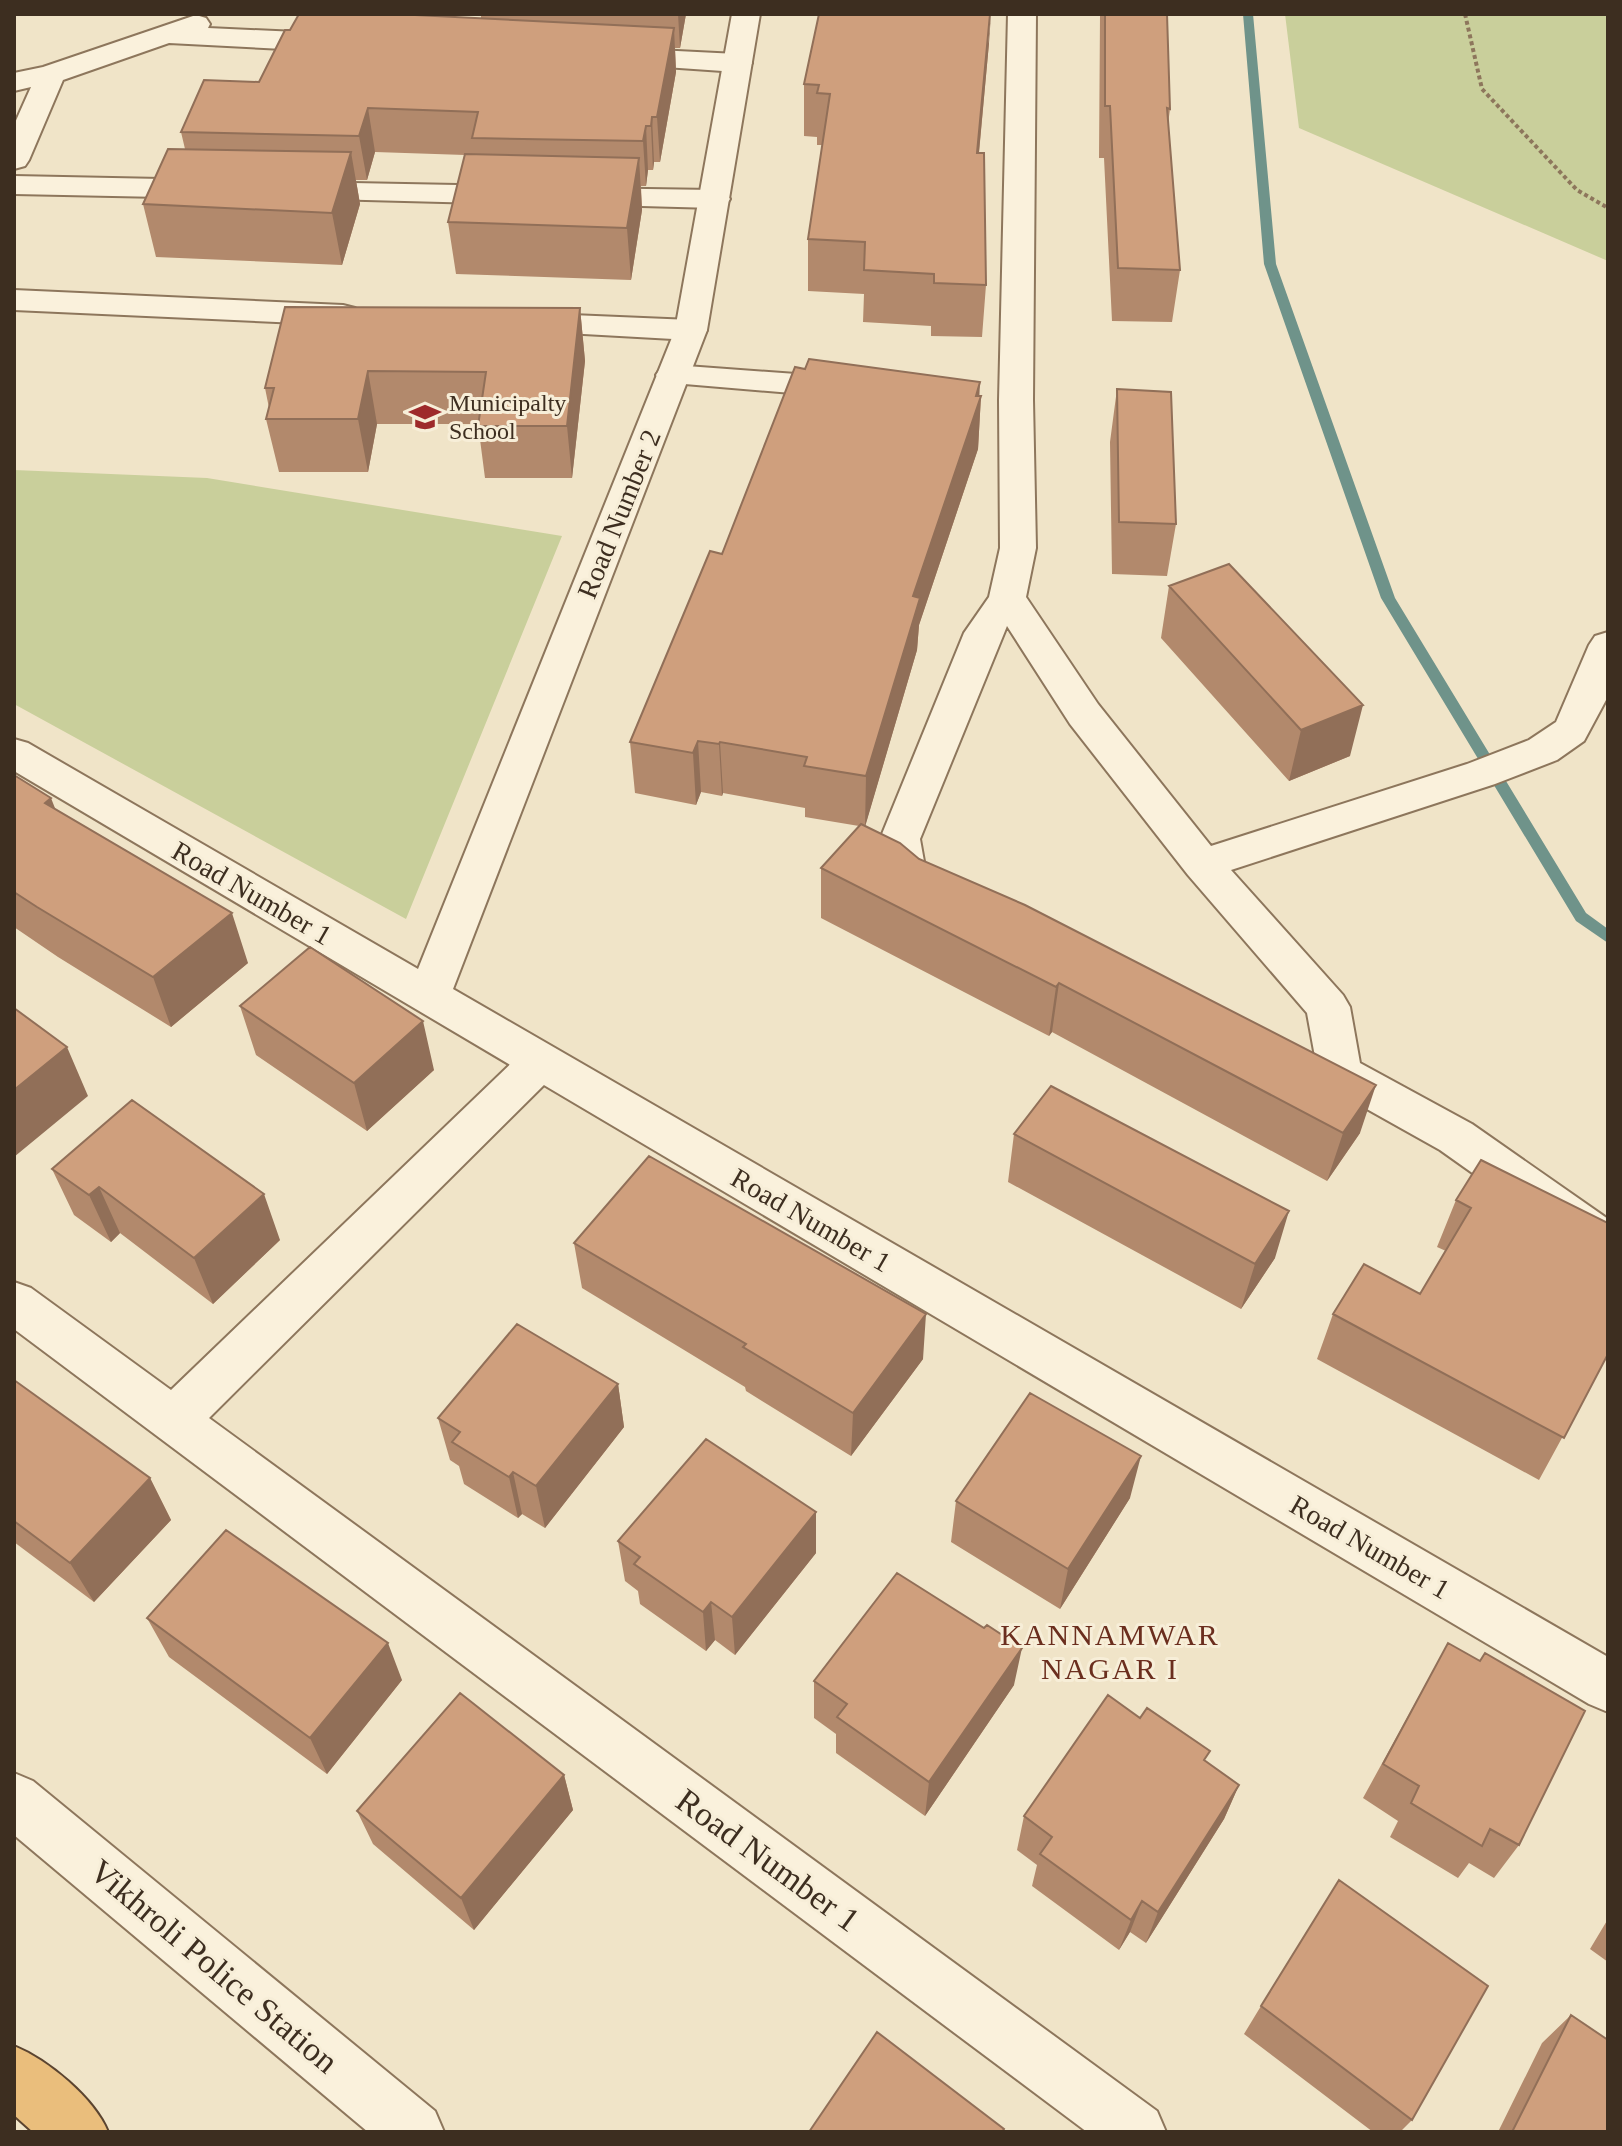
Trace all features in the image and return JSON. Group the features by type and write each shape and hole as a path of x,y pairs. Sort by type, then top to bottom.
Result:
{"highway":[{"path":"14,2075 78,2132"}],"street":[{"path":"14,82 51,74 225,14"},
{"name":"Road Number 2","path":"428,997 691,330 746,14"},
{"path":"961,908 932,896 906,874 900,839 983,633 1007,598 1018,548 1000,398 1022,14"},
{"path":"167,34 373,44"},
{"path":"595,56 737,63"},
{"path":"14,160 51,74"},
{"path":"14,185 237,189"},
{"path":"268,190 714,199"},
{"path":"14,300 376,316"},
{"path":"486,321 691,330"},
{"path":"673,375 876,390"},
{"path":"1007,598 1084,714 1202,864 1328,1007 1340,1073"},
{"path":"1202,864 1481,774 1543,750 1570,731 1587,700 1608,645"},
{"name":"Road Number 1","path":"14,753 1608,1686"},
{"path":"1296,1054 1340,1073 1456,1137 1608,1244"},
{"path":"174,1420 540,1062"},
{"name":"Road Number 1","path":"14,1302 1136,2132"},
{"name":"Vikhroli Police Station","path":"14,1800 414,2132"}],"path":[{"path":"1465,14 1482,89 1577,190 1608,208"}],"green space":[{"path":"1285,14 1608,14 1608,261 1299,128"},
{"path":"14,470 207,478 562,536 406,919 14,704"}],"building":[{"path":"299,14 395,14 674,28 657,117 652,117 651,126 646,126 643,141 472,138 478,112 368,108 359,136 181,132 204,80 259,82 285,30 290,30"},
{"path":"819,14 990,14 977,153 984,153 986,285 934,283 934,274 864,270 865,242 808,239 830,94 817,93 819,85 804,84"},
{"path":"1105,14 1167,14 1170,109 1167,108 1180,270 1118,268 1110,106 1105,106"},
{"path":"168,149 351,152 332,213 143,204"},
{"path":"465,154 639,158 627,228 448,222"},
{"path":"285,307 580,308 567,426 478,426 486,372 368,371 358,419 266,419 274,388 265,388"},
{"path":"809,359 980,382 976,396 981,396 913,596 920,598 866,776 804,766 807,757 720,742 698,741 693,753 630,742 710,551 722,554 795,367 805,369"},
{"path":"1117,389 1171,392 1176,524 1119,522"},
{"path":"1229,564 1363,705 1301,730 1169,586"},
{"path":"14,775 51,798 45,803 232,913 153,977 37,907 14,892"},
{"path":"861,824 900,843 919,859 1025,905 1376,1085 1343,1133 1059,983 1056,987 821,868"},
{"path":"310,947 423,1021 354,1083 240,1006"},
{"path":"14,1008 67,1047 14,1090"},
{"path":"1051,1086 1289,1211 1255,1264 1014,1134"},
{"path":"132,1100 264,1194 194,1258 99,1187 89,1195 52,1169"},
{"path":"649,1156 926,1314 853,1413 743,1347 746,1344 574,1243"},
{"path":"1481,1160 1608,1223 1608,1354 1564,1438 1333,1314 1364,1264 1420,1294 1471,1208 1456,1200"},
{"path":"517,1324 618,1384 536,1486 513,1472 509,1477 452,1442 460,1432 438,1418"},
{"path":"14,1380 150,1478 70,1563 14,1521"},
{"path":"1030,1393 1141,1456 1068,1569 956,1501"},
{"path":"706,1439 816,1512 732,1617 711,1602 703,1612 634,1564 640,1557 618,1541"},
{"path":"226,1530 388,1643 310,1738 147,1618"},
{"path":"897,1573 984,1628 987,1625 1022,1648 929,1782 837,1717 847,1704 814,1681"},
{"path":"1448,1643 1480,1661 1485,1653 1585,1711 1519,1845 1490,1829 1482,1846 1411,1803 1419,1786 1383,1764"},
{"path":"460,1693 564,1775 461,1898 357,1811"},
{"path":"1108,1695 1140,1718 1147,1708 1210,1751 1204,1760 1239,1785 1158,1912 1142,1901 1131,1920 1040,1854 1052,1837 1024,1816"},
{"path":"1339,1880 1488,1986 1412,2120 1261,2006"},
{"path":"1571,2015 1608,2040 1608,2132 1512,2132"},
{"path":"877,2032 1004,2129 1002,2132 809,2132"}],"waterway":[{"path":"1248,14 1270,264 1388,598 1581,917 1608,937"}],"place":[{"name":"Municipalty School","path":"425,417"}],"district":[{"name":"KANNAMWAR NAGAR I","path":"1110,1651"}]}
